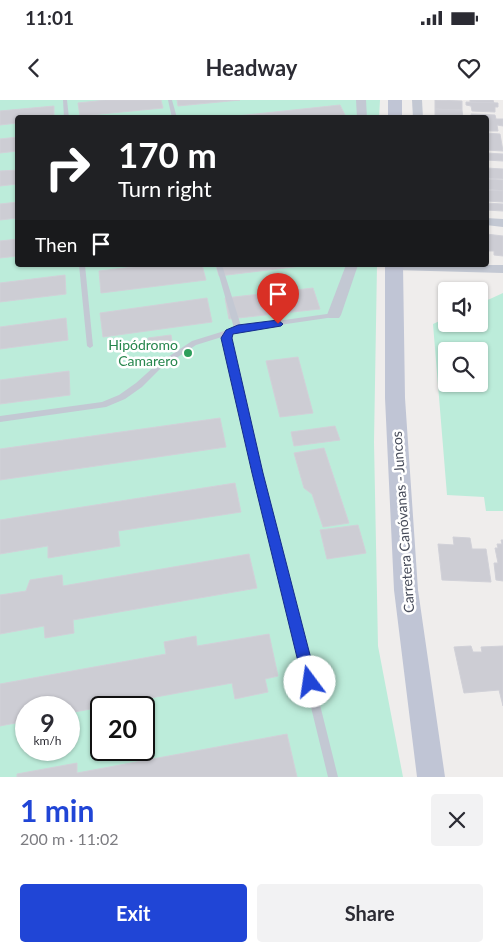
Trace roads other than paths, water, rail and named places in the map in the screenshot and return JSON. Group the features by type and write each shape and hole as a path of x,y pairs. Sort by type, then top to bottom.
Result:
{"main road":[{"path":"395,100 395,115"},
{"name":"Carretera Canóvanas - Juncos","path":"394,267 395,398 406,590 431,777"}],"street":[{"path":"361,100 362,115"},
{"path":"418,100 418,115"},
{"path":"489,221 503,222"},
{"path":"334,315 351,267"},
{"path":"448,267 503,269"}],"lane":[{"path":"65,100 67,115"},
{"path":"170,100 174,115"},
{"path":"82,267 90,346"},
{"path":"220,267 238,329"},
{"path":"0,419 103,405 122,397 139,385 158,367 194,343 238,329 334,315"},
{"path":"238,329 230,332 226,338 333,777"}],"place":[{"name":"Hipódromo Camarero","path":"188,353"}]}
